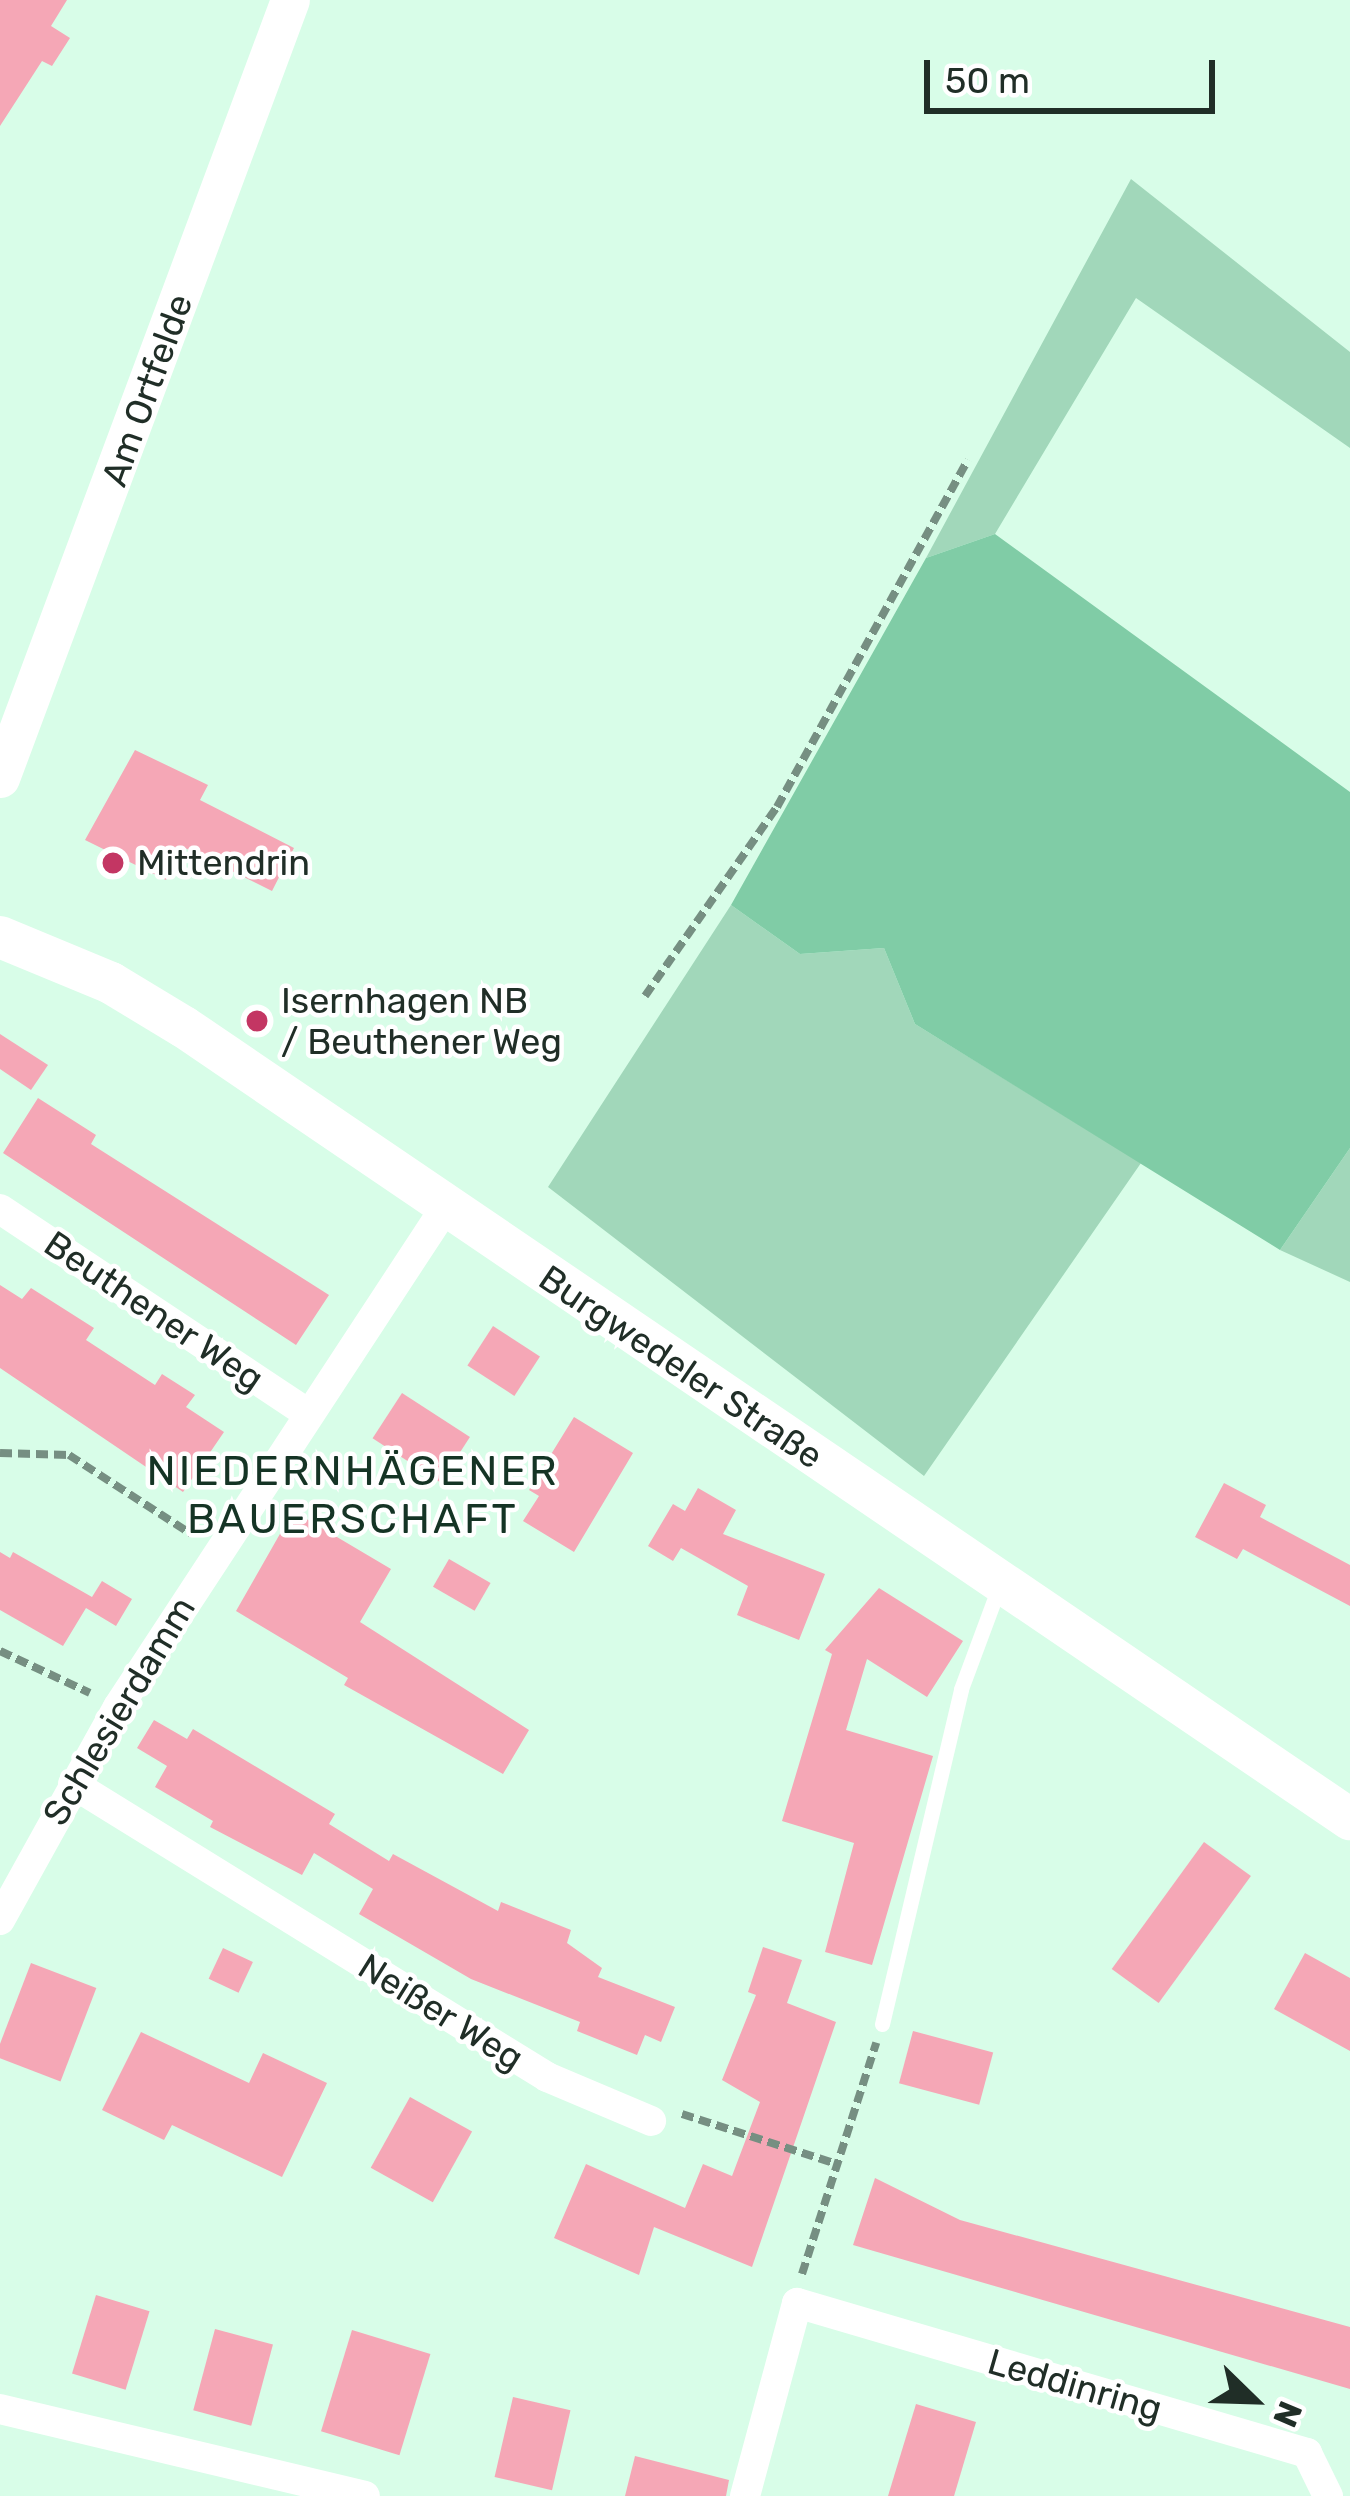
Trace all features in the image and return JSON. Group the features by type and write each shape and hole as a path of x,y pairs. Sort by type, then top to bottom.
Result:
{"main road":[{"name":"Burgwedeler Straße","path":"0,937 111,983 184,1027 1350,1819"}],"street":[{"name":"Am Ortfelde","path":"0,778 290,0"},
{"name":"Schlesierdamm","path":"0,1920 118,1706 446,1208"},
{"name":"Beuthener Weg","path":"0,1209 308,1414"},
{"name":"Neißer Weg","path":"73,1784 547,2078 651,2121"},
{"path":"745,2496 797,2303"},
{"name":"Leddinring","path":"797,2303 1307,2453 1328,2496"},
{"path":"0,2409 365,2496"}],"lane":[{"path":"882,2024 961,1689 1000,1584"}],"path":[{"path":"645,996 777,807 968,460"},
{"path":"0,1453 69,1455 217,1550"},
{"path":"0,1651 118,1706"},
{"path":"797,2303 882,2024"},
{"path":"651,2121 693,2111 837,2164"}],"green space":[{"path":"1131,179 1350,352 1350,448 1136,298 995,534 926,558"},
{"path":"995,534 1350,792 1350,1148 1280,1250 915,1024 884,948 800,954 731,905 926,558"},
{"path":"731,905 800,954 884,948 915,1024 1141,1163 924,1476 548,1187"},
{"path":"1350,1148 1350,1282 1280,1250"}],"building":[{"path":"0,0 67,0 51,26 70,38 52,66 42,61 0,126"},
{"path":"135,750 208,785 200,800 294,848 272,891 183,847 166,880 85,840"},
{"path":"0,1034 48,1065 31,1090 0,1069"},
{"path":"38,1098 96,1135 91,1144 329,1295 296,1345 3,1153"},
{"path":"0,1285 22,1299 31,1288 94,1328 86,1340 155,1385 162,1374 195,1395 186,1407 224,1432 183,1492 0,1368"},
{"path":"493,1326 540,1356 514,1396 467,1365"},
{"path":"402,1393 470,1437 441,1482 373,1438"},
{"path":"574,1417 633,1453 574,1552 523,1521 539,1496 529,1490"},
{"path":"1224,1483 1266,1505 1260,1517 1350,1565 1350,1606 1243,1549 1237,1559 1195,1537"},
{"path":"698,1488 736,1510 723,1534 825,1574 799,1640 737,1615 748,1586 681,1548 673,1561 648,1546 673,1504 685,1511"},
{"path":"293,1511 391,1569 360,1622 529,1730 503,1774 344,1685 348,1678 236,1611"},
{"path":"0,1552 10,1558 13,1552 92,1597 102,1581 132,1599 116,1626 86,1608 63,1646 0,1610"},
{"path":"449,1559 491,1583 475,1611 433,1587"},
{"path":"879,1588 963,1641 927,1697 867,1659 846,1730 933,1756 872,1965 825,1952 854,1843 782,1821 832,1654 825,1650"},
{"path":"154,1720 187,1739 193,1729 335,1814 329,1824 389,1861 393,1854 498,1911 501,1902 571,1930 567,1943 602,1968 598,1977 675,2007 661,2042 645,2035 637,2055 577,2031 580,2022 471,1979 359,1914 373,1889 314,1853 302,1875 210,1827 213,1821 155,1787 167,1766 137,1748"},
{"path":"1204,1842 1251,1876 1159,2003 1112,1969"},
{"path":"763,1947 802,1960 787,2003 836,2022 752,2267 654,2227 639,2275 554,2238 586,2164 685,2208 703,2164 732,2176 760,2102 722,2080 756,1995 748,1992"},
{"path":"223,1948 253,1962 239,1993 209,1979"},
{"path":"1305,1953 1350,1978 1350,2051 1274,2009"},
{"path":"31,1963 96,1988 61,2081 0,2058 0,2044"},
{"path":"913,2031 993,2052 979,2105 899,2083"},
{"path":"141,2032 249,2083 263,2053 327,2083 282,2177 172,2125 164,2140 102,2110"},
{"path":"410,2097 472,2131 433,2202 371,2168"},
{"path":"875,2178 960,2220 1350,2327 1350,2389 853,2245"},
{"path":"96,2295 150,2311 126,2390 72,2373"},
{"path":"215,2329 273,2345 251,2426 193,2410"},
{"path":"352,2330 430,2354 399,2455 321,2431"},
{"path":"513,2397 570,2410 552,2490 495,2477"},
{"path":"916,2404 976,2422 954,2496 888,2496"},
{"path":"635,2456 729,2480 726,2496 625,2496"}],"place":[{"name":"Mittendrin","path":"113,863"},
{"name":"Isernhagen NB / Beuthener Weg","path":"257,1021"}],"district":[{"name":"NIEDERNHÄGENER BAUERSCHAFT","path":"353,1495"}]}
